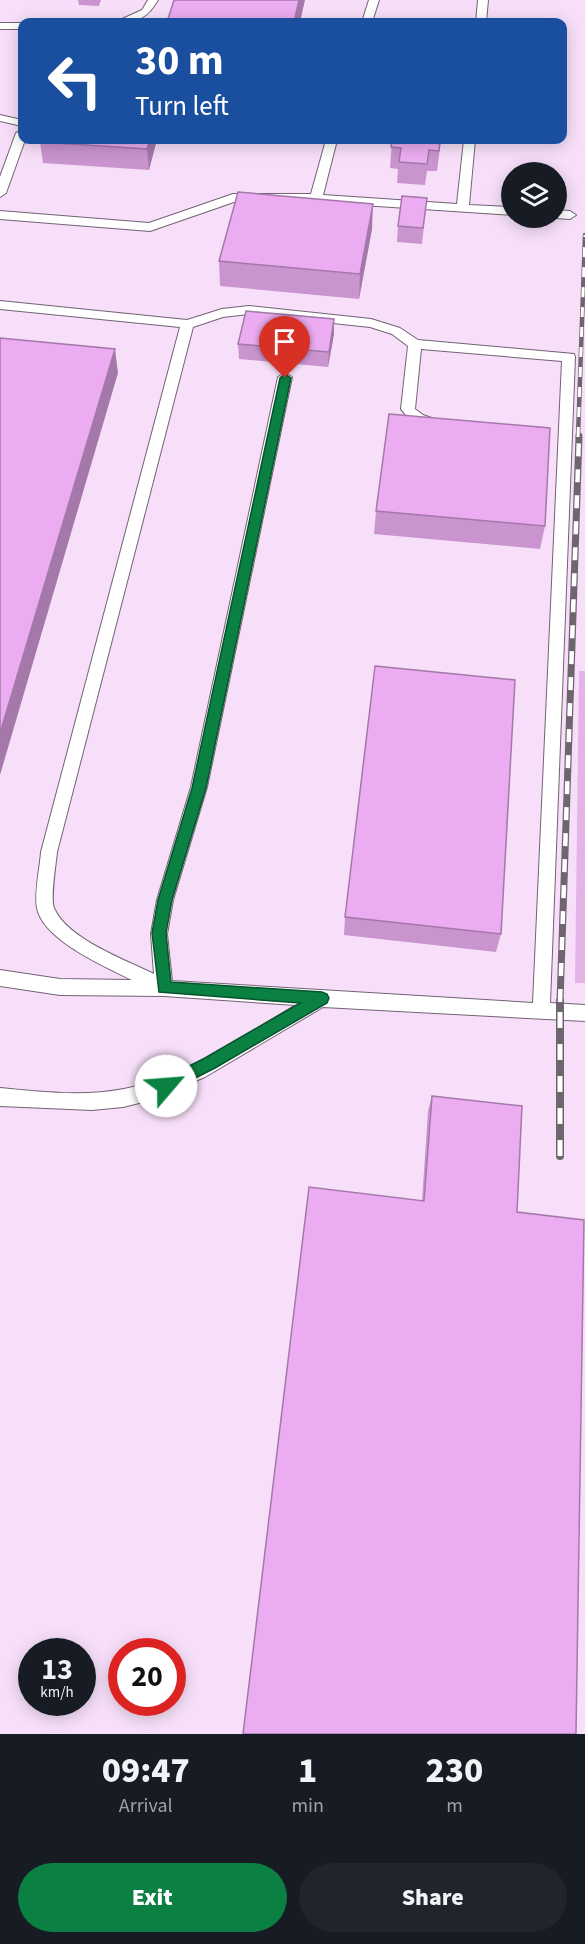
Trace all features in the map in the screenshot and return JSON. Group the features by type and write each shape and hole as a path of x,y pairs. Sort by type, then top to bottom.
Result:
{"lane":[{"path":"133,18 146,12 153,0"},
{"path":"369,18 374,0"},
{"path":"481,18 483,0"},
{"path":"0,26 18,26"},
{"path":"0,118 18,122"},
{"path":"0,193 18,144"},
{"path":"316,198 330,144"},
{"path":"464,207 470,144"},
{"path":"0,215 150,227 234,198 316,198 501,210"},
{"path":"0,305 187,324 222,313 249,310 371,323 396,331 415,344 569,357 560,435 542,1011"},
{"path":"164,988 83,947 59,928 45,908 49,852 187,324"},
{"path":"415,344 408,409 420,420 444,424"},
{"path":"164,988 159,933 165,900 199,788 285,378"},
{"path":"0,978 15,982 89,987 164,988 585,1012"},
{"path":"0,1097 80,1103 125,1098 166,1086 322,998"}],"shaded area":[{"path":"0,0 585,0 585,1734 0,1734"},
{"path":"579,671 585,671 585,983 575,983"}],"building":[{"path":"174,0 299,0 295,18 168,18"},
{"path":"71,144 149,144 147,149"},
{"path":"391,144 440,144 439,151 429,150 427,164 399,162 401,148 391,147"},
{"path":"238,192 373,204 360,274 219,261"},
{"path":"402,196 427,198 423,228 398,226"},
{"path":"246,311 334,319 329,352 238,344"},
{"path":"0,338 115,349 0,733"},
{"path":"389,414 550,428 545,526 376,511"},
{"path":"375,666 515,680 501,934 345,917"},
{"path":"432,1096 522,1106 517,1212 584,1220 576,1734 243,1734 309,1187 424,1201"}],"railway":[{"path":"578,437 585,235"},
{"path":"560,1002 579,436"},
{"path":"560,1002 560,1156"}],"route":[{"path":"166,1086 322,998 164,988 159,933 165,900 199,788 285,378"}]}
